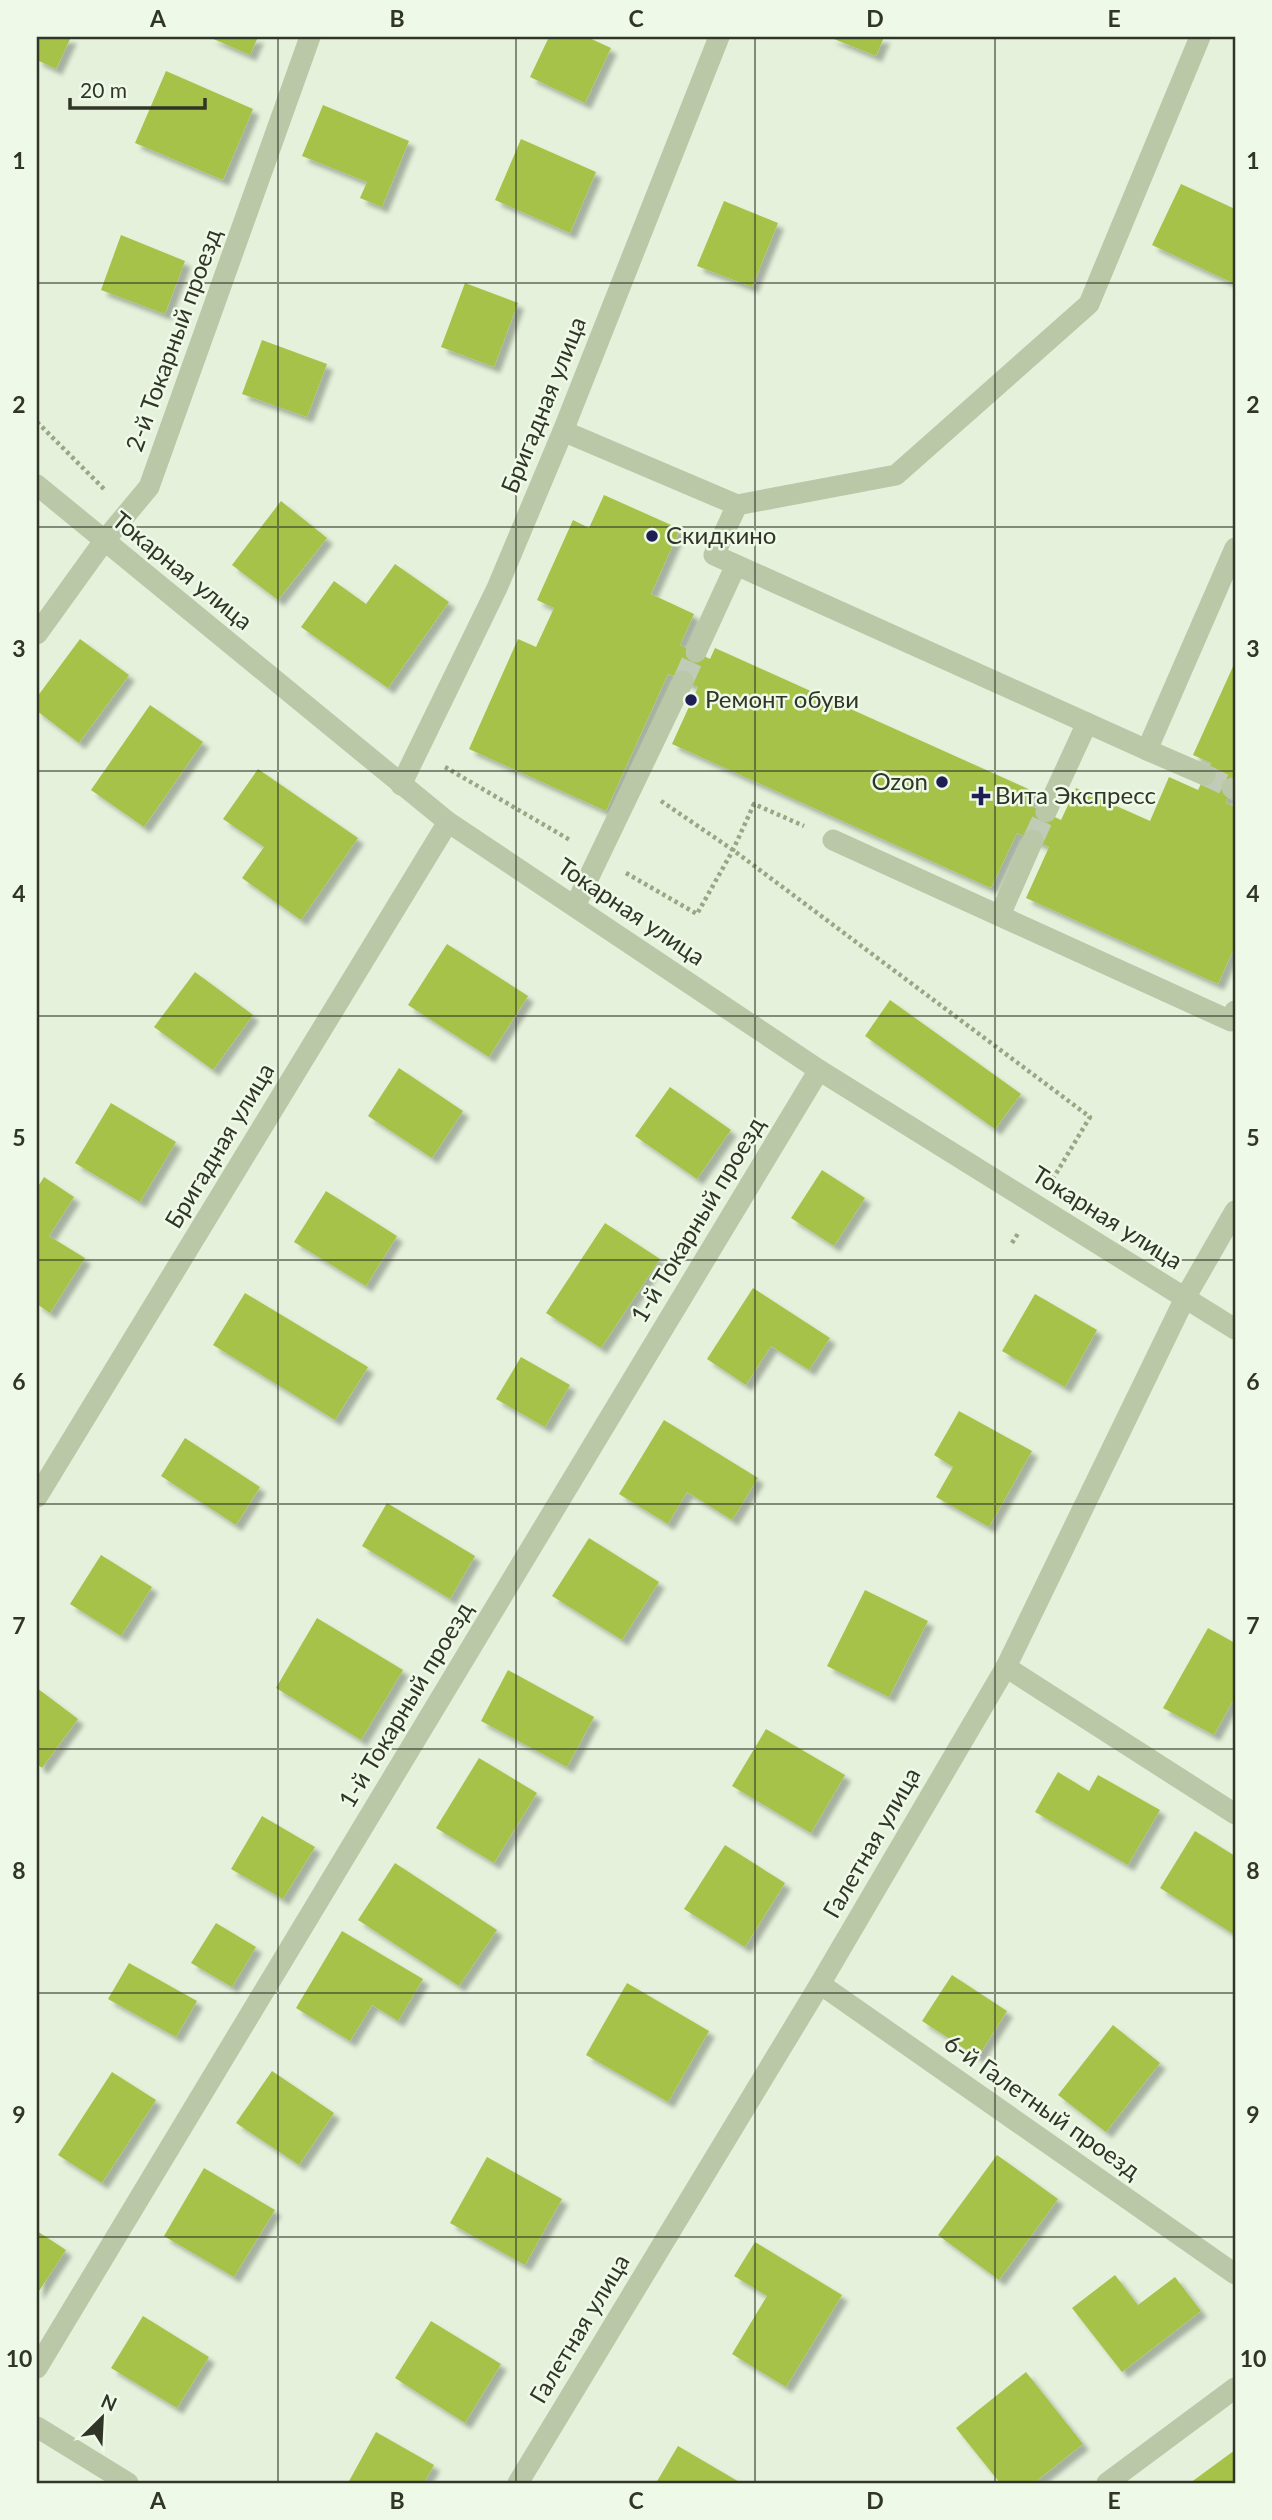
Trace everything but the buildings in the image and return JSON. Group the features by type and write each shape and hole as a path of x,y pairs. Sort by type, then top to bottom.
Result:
{"street":[{"name":"2-й Токарный проезд","path":"37,634 104,541 149,488 310,37"},
{"name":"Бригадная улица","path":"401,785 497,588 563,431 719,37"},
{"path":"563,431 737,505 896,475 1089,304 1200,37"},
{"name":"Токарная улица","path":"37,485 448,822 819,1070 1235,1329"},
{"path":"737,505 714,555 1205,775"},
{"path":"1147,750 1235,548"},
{"path":"696,652 736,565"},
{"path":"575,906 683,681"},
{"path":"1046,812 1087,723"},
{"name":"Бригадная улица","path":"37,1497 448,822"},
{"path":"833,840 1234,1019"},
{"path":"1000,915 1033,840"},
{"name":"1-й Токарный проезд","path":"37,2368 819,1070"},
{"name":"Галетная улица","path":"518,2483 820,1984 1006,1667 1185,1298 1235,1210"},
{"path":"1006,1667 1235,1814"},
{"name":"6-й Галетный проезд","path":"820,1984 1235,2274"},
{"path":"1107,2483 1235,2388"},
{"path":"37,2427 128,2483"}],"path":[{"path":"37,422 127,513"},
{"path":"417,751 697,914 733,850 754,804 794,821"},
{"path":"634,783 733,850 1090,1117 1012,1243"}],"tunnel":[{"path":"683,681 696,652"},
{"path":"1205,775 1232,788"},
{"path":"1033,840 1046,812"}],"place":[{"name":"Скидкино","path":"652,536"},
{"name":"Ремонт обуви","path":"691,700"},
{"name":"Ozon","path":"942,782"},
{"name":"Вита Экспресс","path":"981,796"}]}
